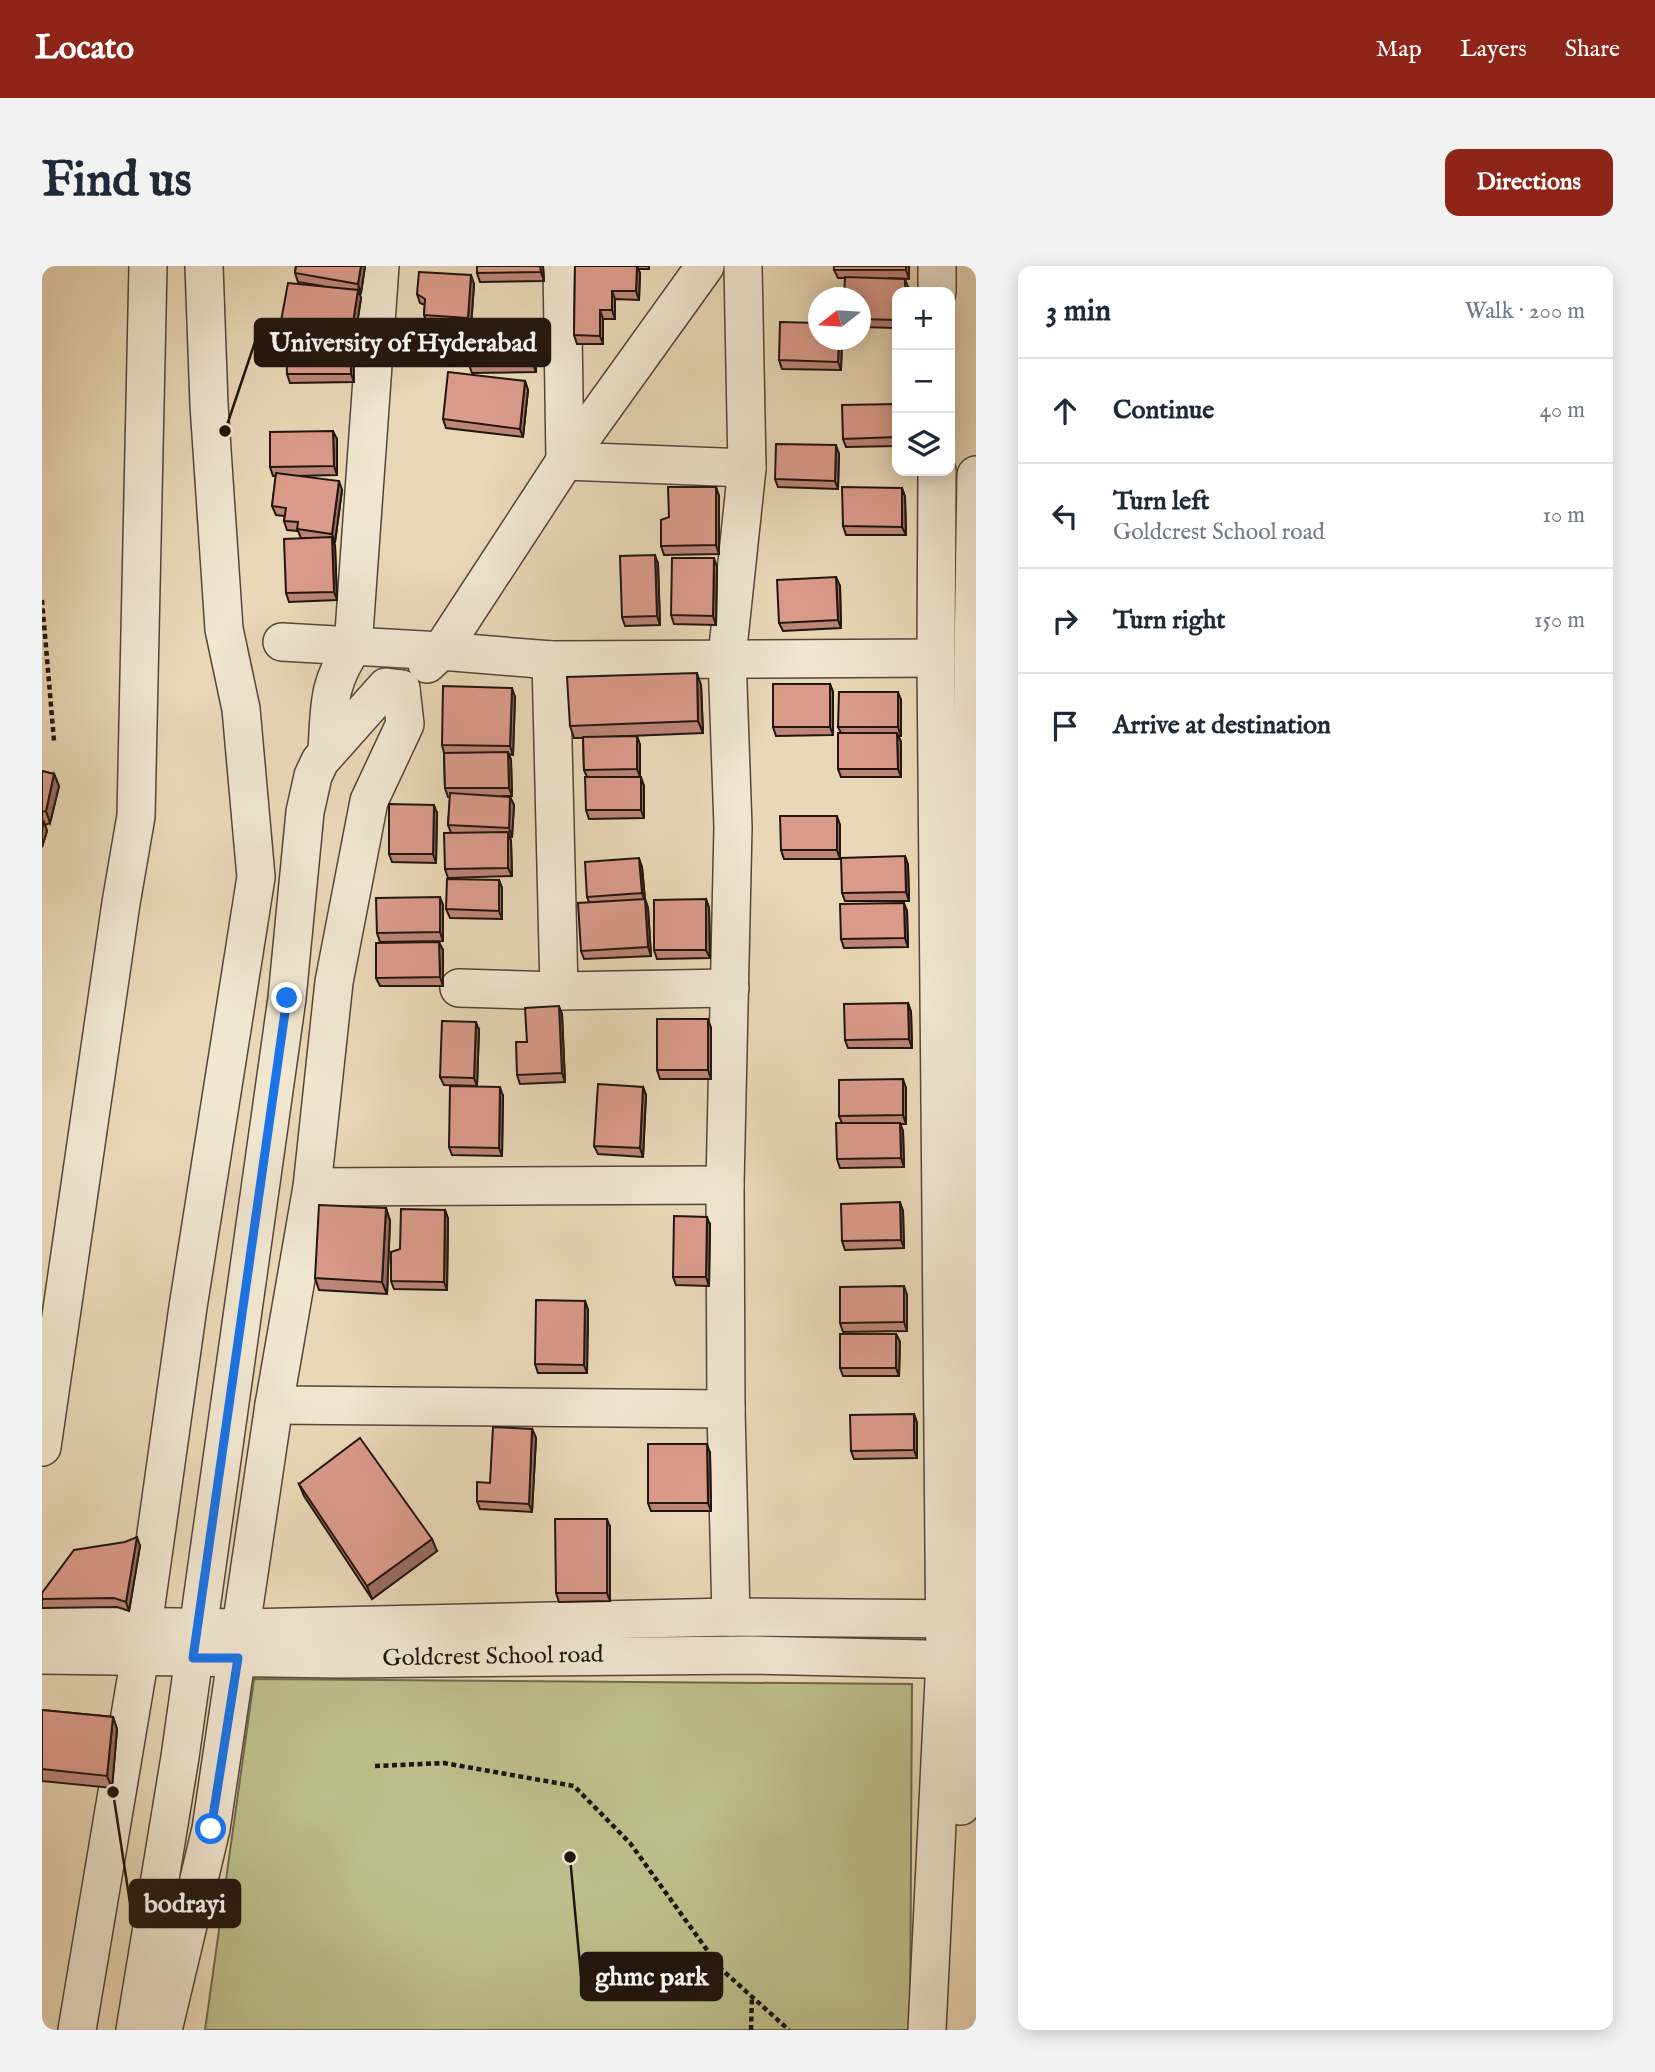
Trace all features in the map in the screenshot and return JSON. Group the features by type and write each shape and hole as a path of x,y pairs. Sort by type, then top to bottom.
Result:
{"street":[{"path":"42,1447 136,816 148,266"},
{"path":"77,2030 141,1641 188,1307 256,877 241,709 224,629 209,405 204,266"},
{"path":"327,750 330,696 335,676 353,646 380,266"},
{"path":"562,266 565,461"},
{"path":"401,689 441,651 565,461 705,266"},
{"path":"731,1617 726,1409 725,1185 733,827 727,657 747,468 743,266"},
{"path":"937,266 937,287"},
{"path":"565,461 747,468"},
{"path":"964,1619 975,1431 976,475"},
{"path":"937,476 936,658 965,1660 939,2030"},
{"path":"282,642 551,660 936,658"},
{"path":"551,660 559,991"},
{"path":"135,2030 180,1756 287,998 305,812 313,776 327,750 386,687 401,689"},
{"path":"163,2030 211,1829 274,1405 312,1187 334,982 369,801 405,724 401,689"},
{"path":"459,988 559,991 730,988"},
{"path":"312,1187 725,1185"},
{"path":"274,1405 726,1409"},
{"name":"Goldcrest School road","path":"240,1643 731,1617 964,1619"},
{"name":"Goldcrest School road","path":"42,1625 141,1641 965,1660"},
{"name":"Goldcrest School road","path":"42,1655 141,1641"},
{"path":"927,2030 965,1660"}],"path":[{"path":"42,600 54,741"},
{"path":"375,1766 444,1763 574,1786 630,1843 720,1968 789,2030"},
{"path":"751,2030 752,1996"}],"green space":[{"path":"254,1679 912,1684 910,2030 205,2030"}],"building":[{"path":"296,266 361,266 358,284 295,273"},
{"path":"477,266 540,266 541,272 477,273"},
{"path":"575,266 637,266 636,291 612,291 612,310 600,310 600,336 574,335"},
{"path":"834,266 906,266 906,270 834,270"},
{"path":"419,272 471,275 468,318 424,315 425,299 417,294"},
{"path":"845,277 905,279 905,287 892,287 892,320 871,319 871,287 845,287"},
{"path":"288,283 358,290 352,329 281,321"},
{"path":"780,322 808,323 808,350 839,350 838,362 779,360"},
{"path":"350,338 351,374 287,374 286,339"},
{"path":"448,372 525,381 520,429 443,419"},
{"path":"892,404 892,437 843,439 842,405"},
{"path":"333,431 334,466 270,467 270,432"},
{"path":"776,444 836,445 835,481 775,479"},
{"path":"276,473 339,481 332,534 297,529 298,522 284,521 286,508 272,506"},
{"path":"668,487 716,487 716,545 661,546 661,520 669,517"},
{"path":"842,487 902,488 902,527 843,526"},
{"path":"332,537 334,592 286,593 284,539"},
{"path":"655,555 657,616 622,617 620,556"},
{"path":"672,558 714,558 713,616 671,615"},
{"path":"836,577 838,620 779,623 777,580"},
{"path":"697,673 698,721 570,726 567,677"},
{"path":"773,684 830,684 830,727 773,727"},
{"path":"443,686 512,688 510,746 442,745"},
{"path":"839,692 898,692 898,727 838,727"},
{"path":"838,733 897,733 898,769 838,769"},
{"path":"637,736 637,769 584,770 583,737"},
{"path":"508,752 509,788 445,788 444,753"},
{"path":"42,771 54,774 46,811 42,812"},
{"path":"585,777 641,777 641,810 586,810"},
{"path":"450,793 510,797 509,828 448,825"},
{"path":"389,804 434,805 433,854 389,854"},
{"path":"780,816 837,816 837,850 781,850"},
{"path":"508,832 508,868 445,869 444,833"},
{"path":"905,856 906,892 842,893 841,858"},
{"path":"639,858 642,893 587,897 585,862"},
{"path":"447,879 499,880 499,911 446,909"},
{"path":"440,897 440,932 377,933 376,898"},
{"path":"645,899 648,947 581,951 578,903"},
{"path":"706,899 706,950 654,950 654,900"},
{"path":"904,903 905,938 841,939 840,904"},
{"path":"439,942 440,977 376,978 376,943"},
{"path":"908,1003 909,1039 845,1040 844,1004"},
{"path":"559,1006 562,1073 517,1075 516,1042 527,1042 525,1008"},
{"path":"657,1019 708,1019 708,1070 657,1070"},
{"path":"442,1021 476,1022 474,1078 440,1077"},
{"path":"903,1079 903,1115 839,1116 839,1080"},
{"path":"598,1084 643,1087 640,1148 594,1146"},
{"path":"450,1086 500,1087 499,1148 449,1147"},
{"path":"836,1123 900,1123 901,1158 837,1159"},
{"path":"900,1202 901,1240 842,1241 841,1204"},
{"path":"319,1205 386,1208 382,1282 315,1278"},
{"path":"401,1209 445,1210 444,1282 391,1281 391,1252 400,1249"},
{"path":"674,1216 707,1217 706,1277 673,1277"},
{"path":"904,1286 904,1322 840,1323 840,1287"},
{"path":"536,1300 585,1301 584,1365 535,1364"},
{"path":"840,1334 896,1334 896,1368 840,1368"},
{"path":"914,1414 914,1450 851,1451 850,1415"},
{"path":"493,1427 532,1429 529,1504 477,1501 477,1482 490,1483"},
{"path":"360,1438 432,1539 367,1586 299,1484"},
{"path":"648,1444 707,1444 708,1503 648,1503"},
{"path":"555,1519 607,1519 607,1593 556,1593"},
{"path":"137,1537 126,1602 114,1598 42,1599 42,1593 74,1550 125,1542"},
{"path":"42,1710 113,1717 107,1776 42,1769"}],"place":[{"name":"University of Hyderabad","path":"225,431"},
{"name":"bodrayi","path":"113,1792"},
{"name":"ghmc park","path":"570,1857"}],"route":[{"path":"211,1829 238,1658 193,1658 287,998"}]}
